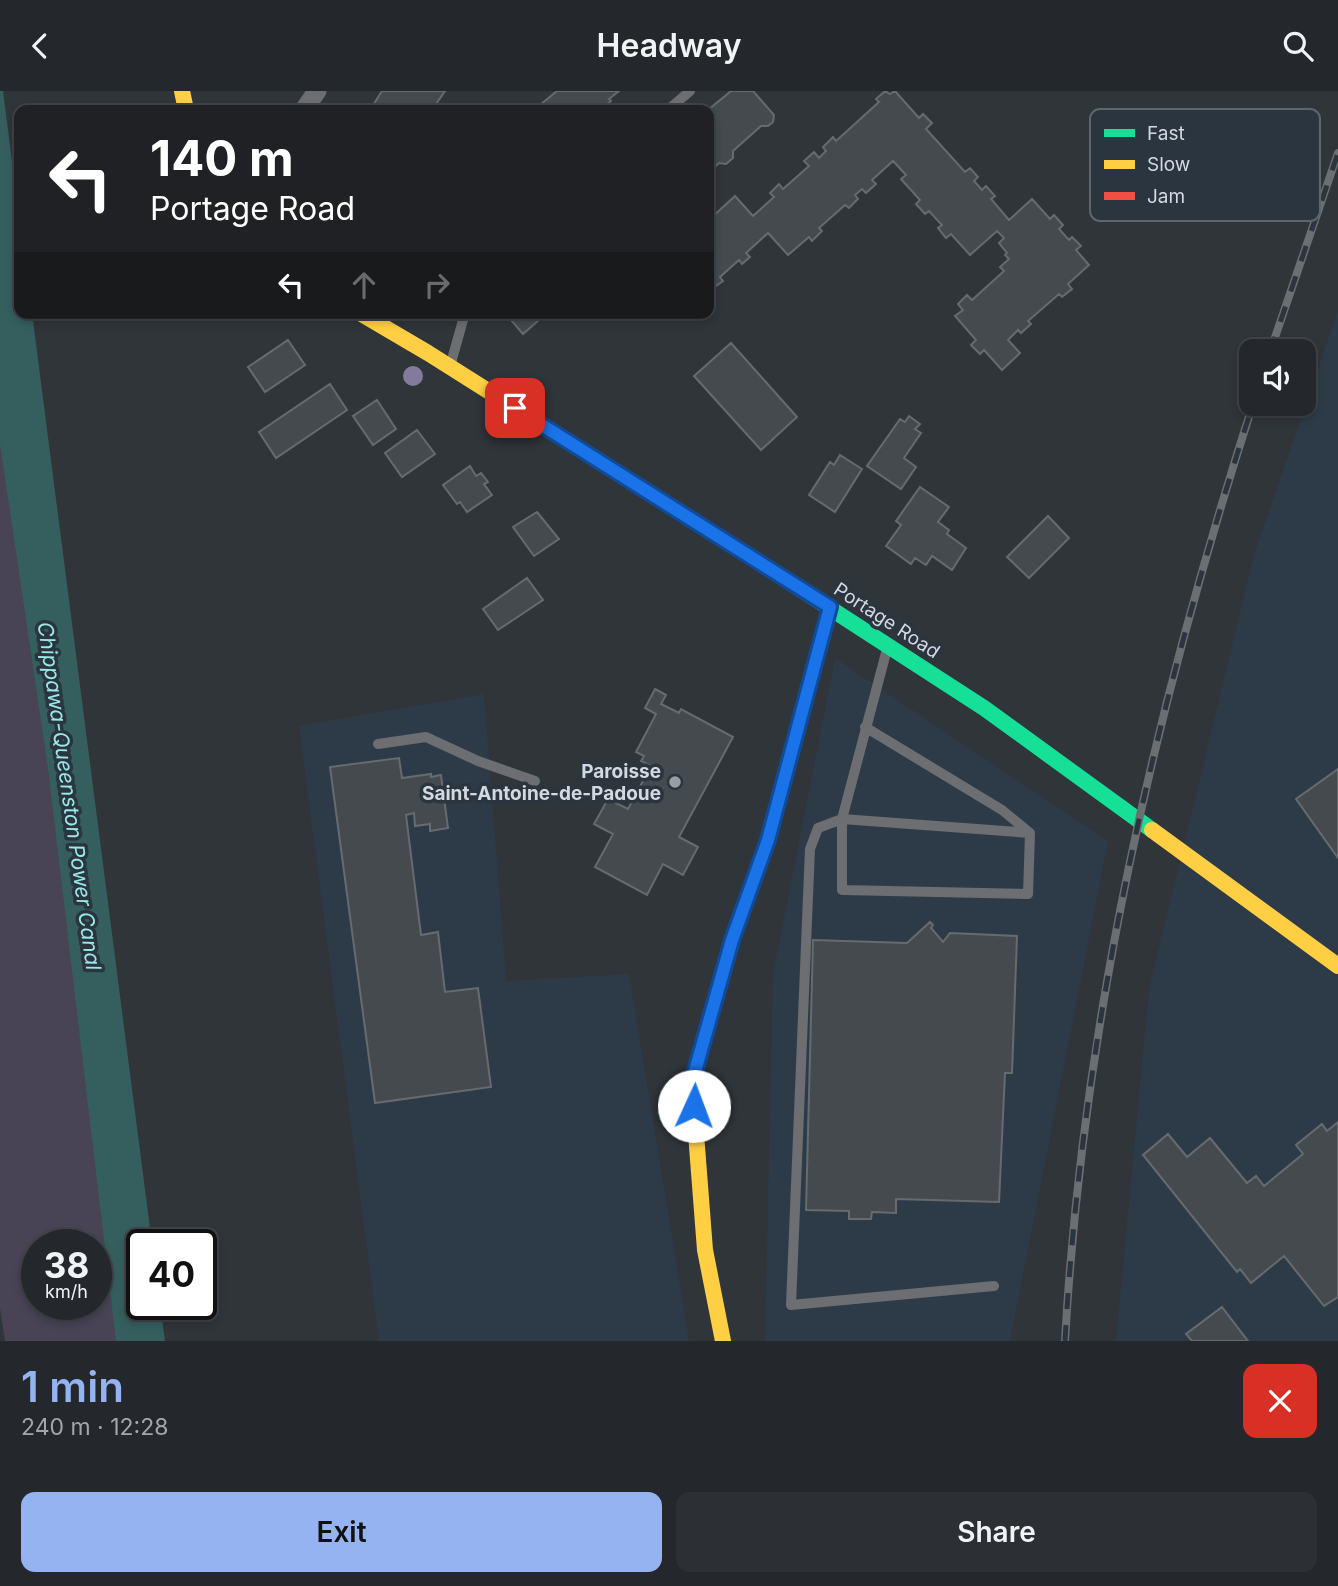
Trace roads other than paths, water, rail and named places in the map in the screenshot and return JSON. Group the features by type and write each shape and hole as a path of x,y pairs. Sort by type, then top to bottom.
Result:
{"street":[{"name":"Portage Road","path":"370,319 830,607 984,708 1336,962"},
{"path":"723,1341 705,1249 692,1082 732,940 768,840 830,607"}],"lane":[{"path":"674,105 690,91"},
{"path":"450,367 463,319"},
{"path":"888,645 842,819 842,890 1028,894 1030,833"},
{"path":"865,727 1002,810 1030,833"},
{"path":"378,744 426,737 478,761 535,781"},
{"path":"995,1286 791,1305 810,849 818,828 842,819 1030,833"}],"water":[{"name":"Chippawa-Queenston Power Canal","path":"0,91 3,91 14,177 14,319 33,319 150,1229 126,1229 126,1320 162,1320 165,1341 116,1341 112,1307 112,1229 103,1229 48,768 0,444"}],"railway":[{"path":"1320,206 1338,153"},
{"path":"1274,339 1315,221"},
{"path":"1065,1341 1074,1221 1088,1102 1129,867 1185,634 1249,416"}],"place":[{"name":"Paroisse Saint-Antoine-de-Padoue","path":"675,782"}]}
